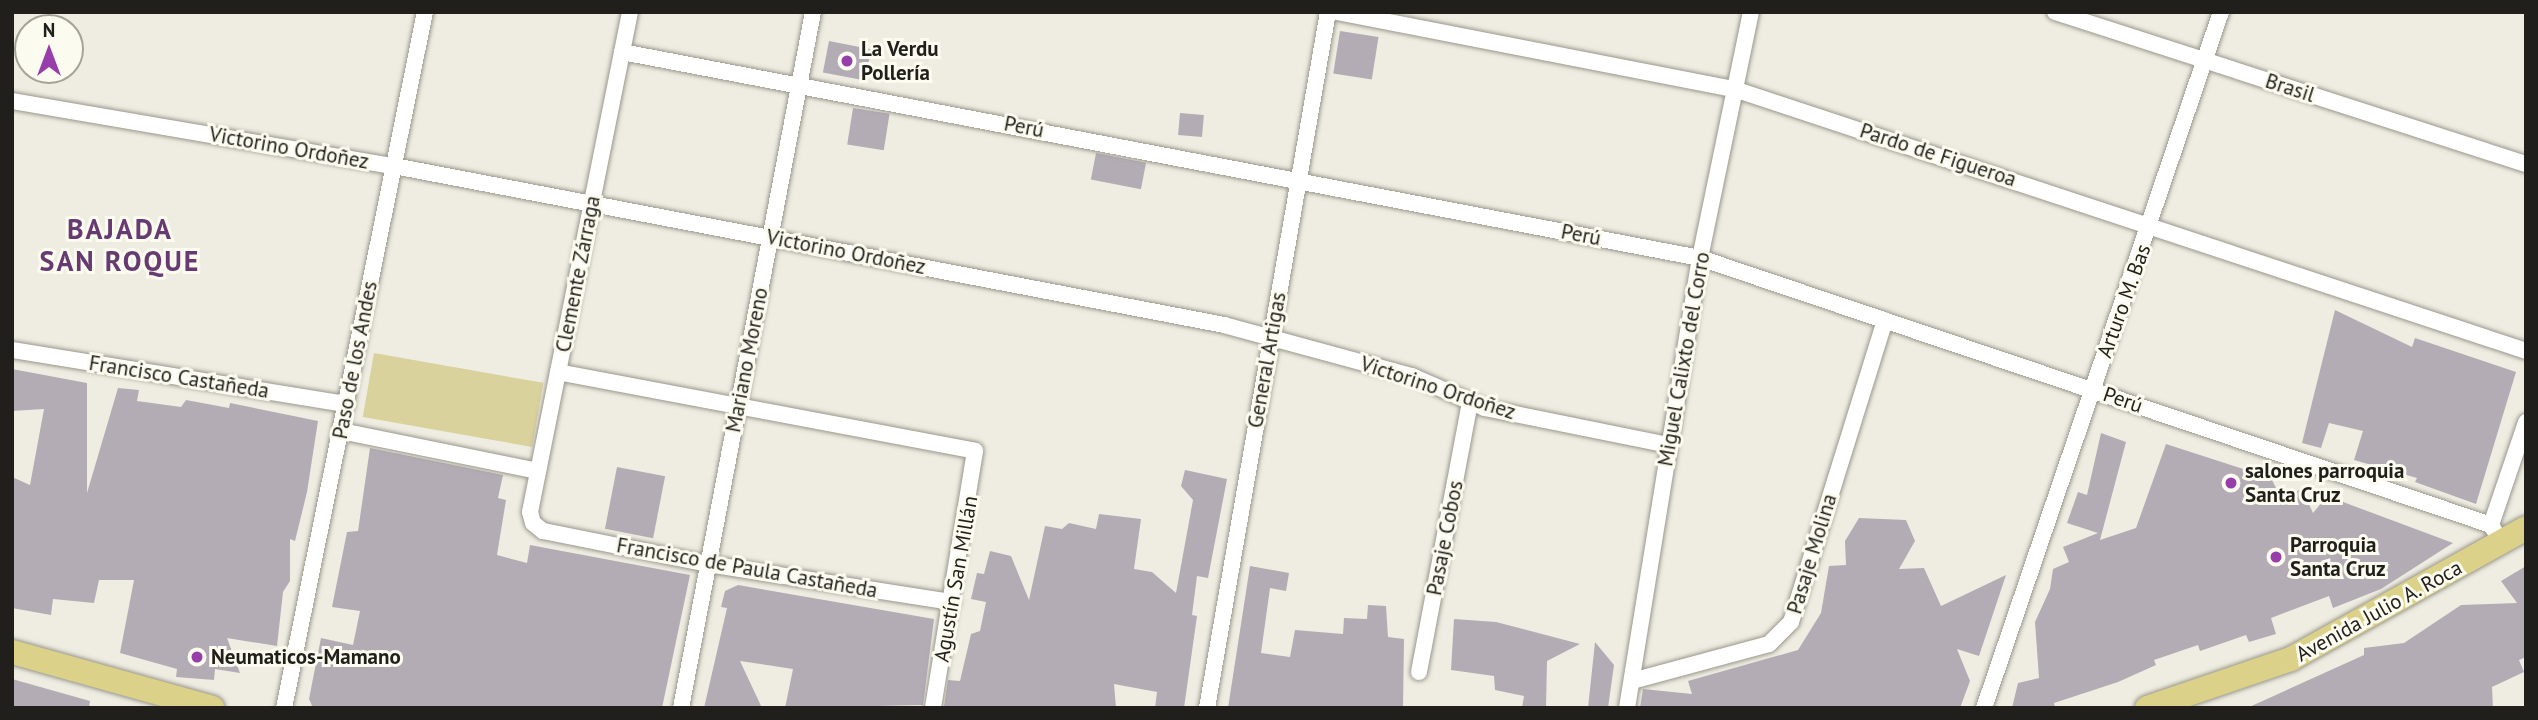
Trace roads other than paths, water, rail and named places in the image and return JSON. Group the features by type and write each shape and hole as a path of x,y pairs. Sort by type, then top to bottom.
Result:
{"main road":[{"name":"Avenida Julio A. Roca","path":"2147,708 2291,659 2497,534 2526,528"},
{"path":"12,652 212,708"}],"street":[{"name":"Paso de los Andes","path":"284,708 425,12"},
{"name":"Clemente Zárraga","path":"543,531 530,512 630,12"},
{"name":"Mariano Moreno","path":"681,708 813,12"},
{"name":"General Artigas","path":"1208,708 1328,12"},
{"name":"Pardo de Figueroa","path":"1337,12 1737,90 2151,224 2526,351"},
{"name":"Miguel Calixto del Corro","path":"1627,708 1700,258 1737,90 1751,12"},
{"name":"Brasil","path":"2055,12 2526,164"},
{"name":"Arturo M. Bas","path":"1984,708 2221,12"},
{"name":"Perú","path":"622,52 1700,258 2091,389 2497,534"},
{"name":"Victorino Ordoñez","path":"12,101 394,166 1270,338 1412,376 1470,403 1669,445"},
{"name":"Pasaje Molina","path":"1632,681 1769,644 1791,622 1885,320"},
{"name":"Francisco Castañeda","path":"12,350 347,404"},
{"path":"558,372 738,406"},
{"name":"Pasaje Cobos","path":"1419,672 1470,403"},
{"name":"Agustín San Millán","path":"738,406 975,451 933,708"},
{"path":"2497,534 2526,422"},
{"path":"341,431 538,471"},
{"name":"Francisco de Paula Castañeda","path":"543,531 708,564 951,601"}],"place":[{"name":"La Verdu Pollería","path":"847,61"},
{"name":"salones parroquia Santa Cruz","path":"2231,483"},
{"name":"Parroquia Santa Cruz","path":"2276,557"},
{"name":"Neumaticos-Mamano","path":"197,657"}],"district":[{"name":"BAJADA SAN ROQUE","path":"120,245"}]}
